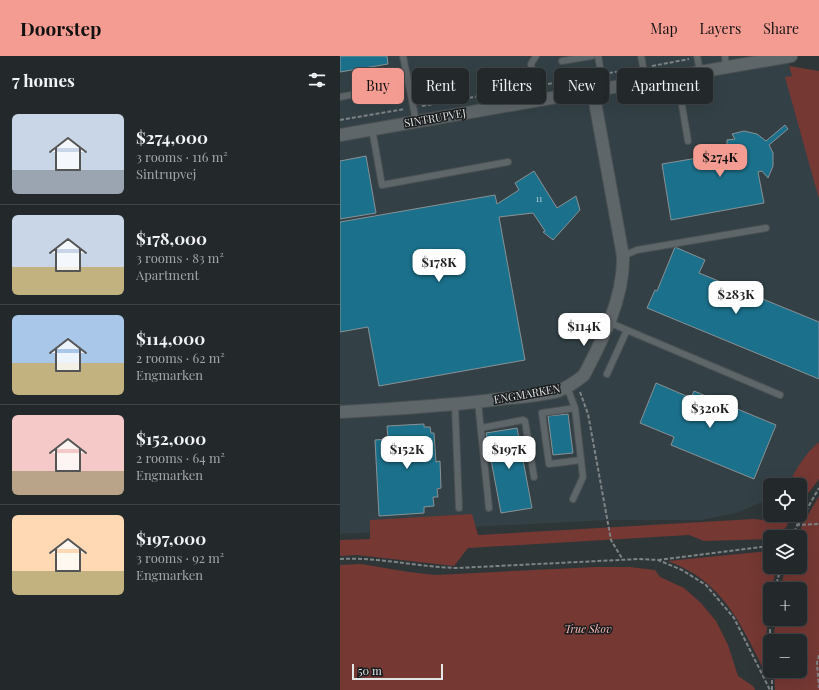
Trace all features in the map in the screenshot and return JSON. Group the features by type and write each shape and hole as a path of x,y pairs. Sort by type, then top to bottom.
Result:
{"street":[{"name":"SINTRUPVEJ","path":"710,68 726,62 791,56"},
{"name":"SINTRUPVEJ","path":"340,135 519,104"},
{"path":"572,384 587,369 620,292 623,274 623,256 601,104"},
{"name":"ENGMARKEN","path":"340,412 455,405 556,391 572,384"}],"lane":[{"path":"403,56 416,122"},
{"path":"529,56 532,68"},
{"path":"531,64 536,56"},
{"path":"562,61 592,56"},
{"path":"598,56 598,68"},
{"path":"641,56 643,68"},
{"path":"697,56 699,68"},
{"path":"340,97 352,95"},
{"path":"682,104 688,141"},
{"path":"372,129 382,184 508,162"},
{"path":"623,256 637,250 766,228"},
{"path":"608,322 780,395"},
{"path":"608,374 627,330"},
{"path":"572,384 583,477 573,499"},
{"path":"478,402 489,508"},
{"path":"455,405 459,508"},
{"path":"575,408 542,413 549,464 581,460"},
{"path":"481,428 523,420 525,421 534,476"}],"path":[{"path":"572,384 588,414 611,540 623,560"},
{"path":"794,530 819,488"},
{"path":"796,525 819,524"},
{"path":"340,559 358,558 434,568 457,568 639,559 658,560 763,547"},
{"path":"658,560 682,570 706,585 734,618 771,690"},
{"path":"818,689 817,663 819,655"},
{"path":"771,690 772,678"}],"shaded area":[{"path":"340,56 788,56 819,192 819,454 796,478 763,478 763,502 736,513 701,520 606,520 340,534"}],"green space":[{"path":"789,66 819,71 819,199 785,77 792,76"},
{"path":"819,442 819,479 807,495 807,478 792,478 805,456"},
{"path":"819,496 819,690 775,690 774,678 807,678 807,634 774,634 775,626 807,626 807,582 782,582 784,574 807,574 807,530 800,530 804,522 807,522 807,516"},
{"path":"472,514 478,535 754,519 763,520 763,522 788,522 783,530 763,530 763,539 704,541 689,535 468,548 454,566 357,555 340,556 340,540 370,539 370,520"},
{"path":"763,552 763,574 775,574 773,582 763,582 763,626 767,626 766,634 763,634 763,668 740,624 730,608 718,594 704,581 688,570 668,561"},
{"name":"True Skov","path":"361,564 435,575 596,567 630,567 655,570 660,577 684,588 701,603 716,621 728,645 738,676 753,686 755,690 340,690 340,565"}],"building":[{"path":"340,56 387,56 388,64 364,68 352,68 352,70 340,72"},
{"path":"785,125 788,129 769,145 773,153 773,166 768,178 762,171 758,172 764,203 671,220 662,164 727,153 727,140 735,139 732,134 744,131 757,134 766,141"},
{"path":"366,156 376,213 340,219 340,161"},
{"path":"534,171 557,208 576,196 580,210 553,240 543,232 545,231 533,213 499,217 525,360 379,386 368,327 340,332 340,222 495,195 497,204 519,190 515,183"},
{"path":"675,247 705,260 699,273 819,322 819,379 647,308 655,290 657,291"},
{"path":"656,383 691,398 694,391 776,425 754,479 671,445 674,437 640,423"},
{"path":"568,414 573,453 553,455 548,416"},
{"path":"424,424 424,427 430,427 431,433 434,433 436,462 440,461 441,488 437,489 438,497 433,497 434,506 424,507 424,513 379,516 375,440 388,439 387,426"},
{"path":"517,428 532,508 501,513 486,433"}]}
